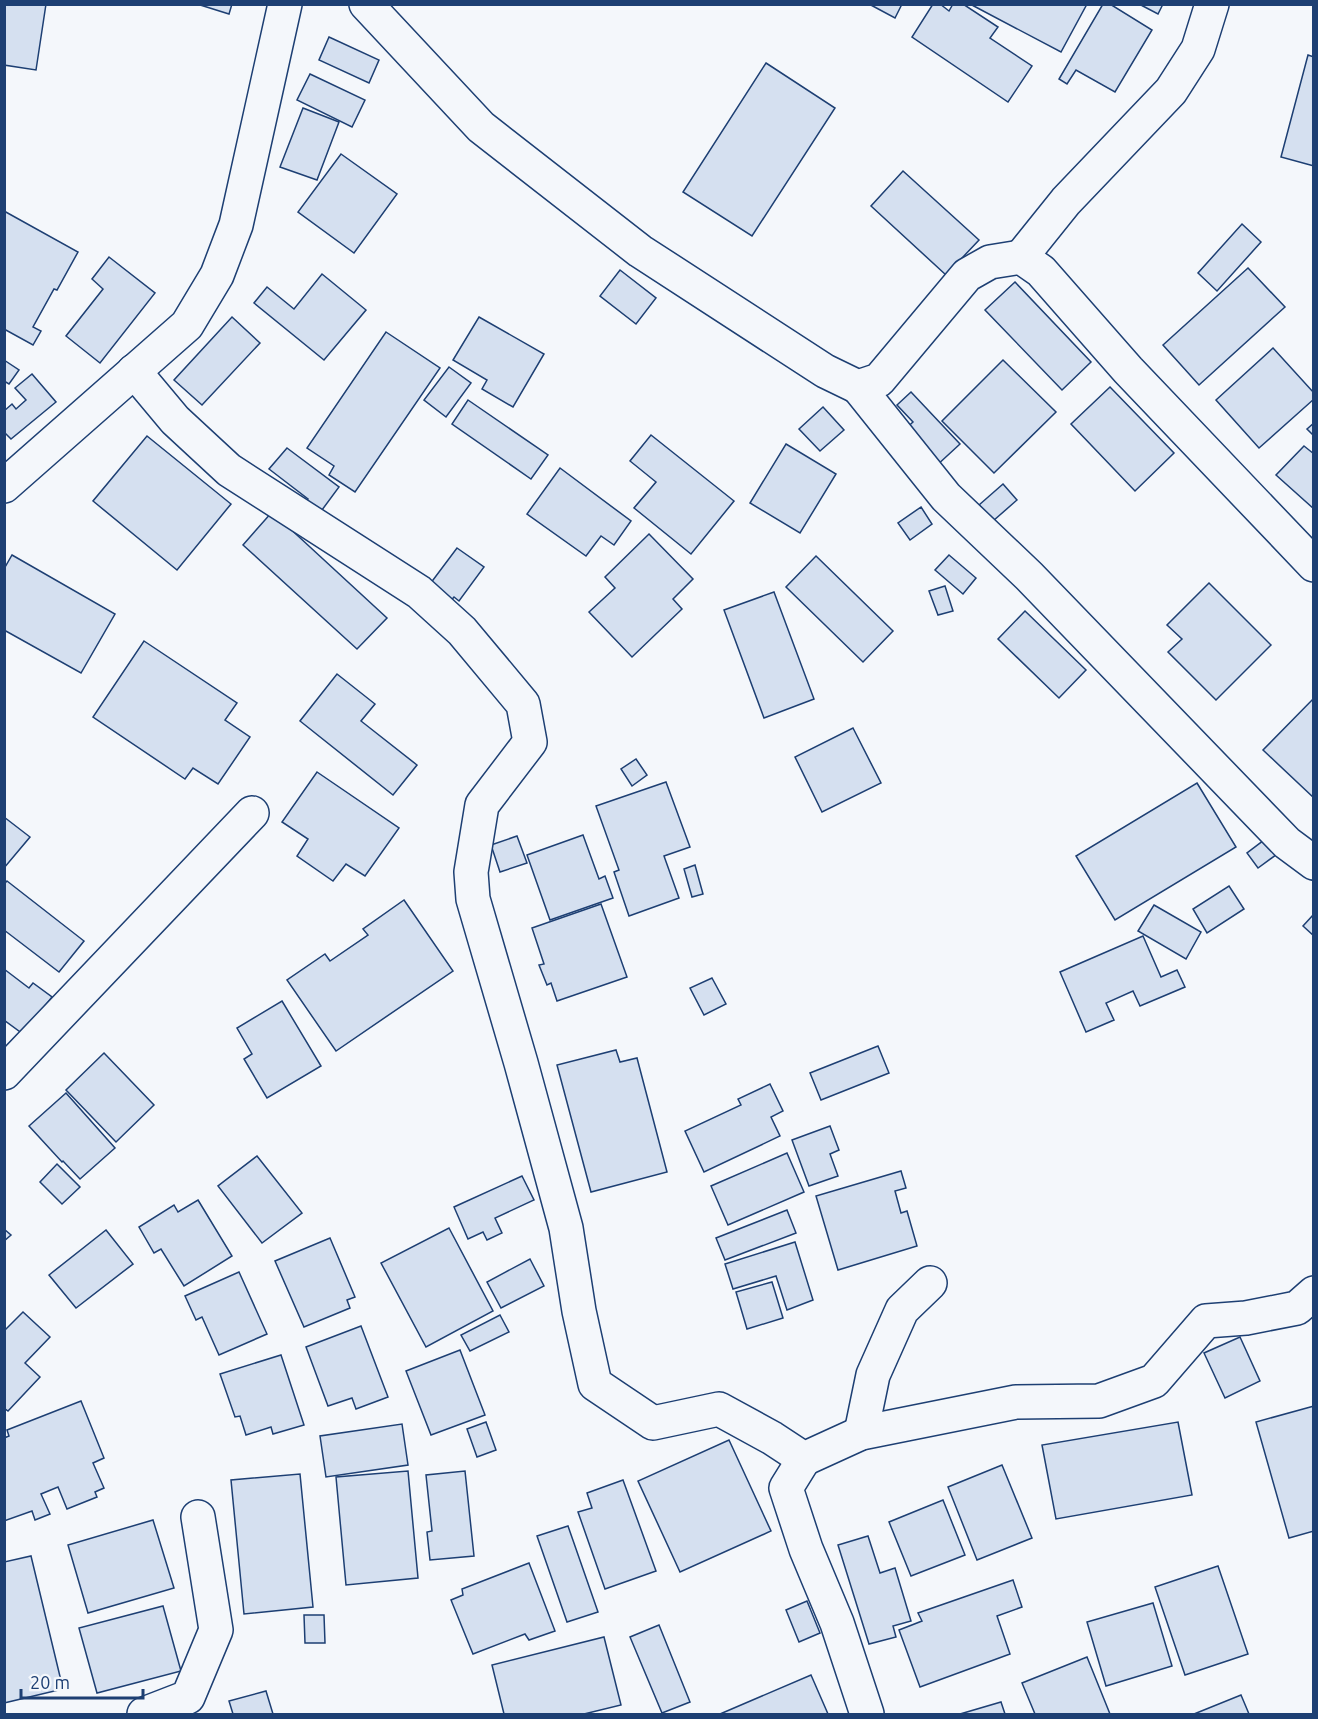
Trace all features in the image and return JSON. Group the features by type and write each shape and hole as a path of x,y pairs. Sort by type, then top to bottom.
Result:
{"street":[{"path":"4,486 187,325 217,275 236,225 285,4"},
{"path":"366,4 481,127 640,251 825,371 858,387 946,497 1029,576 1287,843 1314,863"},
{"path":"858,387 879,380 967,275 990,262 1021,257 1066,201 1171,91 1198,49 1212,4"},
{"path":"1021,257 1041,271 1128,370 1314,565"},
{"path":"134,371 175,420 229,470 418,592 462,631 523,704 530,742 482,805 471,872 473,899 566,1228 579,1311 595,1384 653,1423 719,1409 772,1438 804,1459"},
{"path":"4,1073 252,813"},
{"path":"861,1433 873,1375 897,1320 902,1310 930,1282"},
{"path":"867,1714 837,1623 806,1549 786,1488 804,1459 861,1433 1016,1402 1099,1401 1154,1381 1206,1321 1245,1318 1297,1308 1314,1293"},
{"path":"144,1714 188,1697 216,1630 198,1517"}],"building":[{"path":"4,4 46,4 36,70 4,65"},
{"path":"197,4 232,4 229,14"},
{"path":"869,4 902,4 895,18"},
{"path":"933,4 940,4 949,11 953,4 963,4 998,27 990,38 1032,66 1008,102 912,37"},
{"path":"970,4 1087,4 1061,52"},
{"path":"1103,4 1110,4 1152,30 1115,92 1076,70 1067,84 1059,79"},
{"path":"1139,4 1163,4 1158,14"},
{"path":"329,37 379,60 369,83 319,60"},
{"path":"1308,55 1314,57 1314,166 1281,157"},
{"path":"766,63 835,108 752,236 683,192"},
{"path":"310,74 365,100 352,127 297,100"},
{"path":"303,108 339,122 317,180 280,167"},
{"path":"341,154 397,194 354,253 298,212"},
{"path":"903,171 979,240 946,275 871,206"},
{"path":"4,211 78,252 33,327 41,331 33,345 4,329"},
{"path":"1242,224 1261,242 1217,291 1198,273"},
{"path":"109,257 155,293 100,363 66,336 103,289 92,279"},
{"path":"1248,268 1285,307 1199,385 1163,345"},
{"path":"620,270 656,298 636,324 600,296"},
{"path":"322,274 366,310 324,360 254,303 267,287 294,309"},
{"path":"1015,282 1091,362 1062,390 985,310"},
{"path":"232,317 260,343 202,405 174,380"},
{"path":"479,317 544,354 513,407 482,389 487,380 453,360"},
{"path":"386,332 440,368 355,492 329,475 334,466 307,448"},
{"path":"1273,348 1314,393 1314,399 1259,448 1216,400"},
{"path":"4,360 19,370 9,384 4,381"},
{"path":"1003,360 1056,412 994,473 942,421"},
{"path":"449,367 471,383 446,417 424,400"},
{"path":"32,374 56,402 11,439 4,432 4,411 12,404 16,409 26,400 15,388"},
{"path":"1110,387 1174,453 1135,491 1071,424"},
{"path":"911,392 960,444 935,467 902,432 913,422 897,405"},
{"path":"468,400 548,455 531,479 452,424"},
{"path":"823,407 844,430 820,451 799,429"},
{"path":"1314,423 1314,436 1307,429"},
{"path":"651,435 734,501 691,554 634,508 656,482 630,461"},
{"path":"147,436 231,504 177,570 93,501"},
{"path":"786,444 836,474 800,533 750,503"},
{"path":"1304,446 1314,454 1314,509 1276,475"},
{"path":"287,448 339,487 319,514 306,503 308,499 269,469"},
{"path":"560,468 631,521 614,545 601,536 586,556 527,514"},
{"path":"1003,484 1017,500 993,521 979,505"},
{"path":"921,507 932,524 910,540 898,523"},
{"path":"272,512 387,618 357,649 243,545"},
{"path":"649,534 693,579 673,599 682,609 632,657 589,612 615,588 605,577"},
{"path":"457,548 484,567 459,601 454,597 448,604 430,584"},
{"path":"12,555 115,614 81,673 4,630 4,569"},
{"path":"949,555 976,578 963,594 935,570"},
{"path":"816,556 893,631 863,662 786,587"},
{"path":"1209,583 1271,645 1216,700 1168,652 1182,639 1167,625"},
{"path":"945,586 953,611 938,615 929,591"},
{"path":"774,592 814,699 764,718 724,610"},
{"path":"1025,611 1086,670 1059,698 998,639"},
{"path":"144,641 237,703 225,720 250,737 218,784 193,768 185,779 93,717"},
{"path":"337,674 375,704 361,721 417,765 393,795 300,721"},
{"path":"1314,698 1314,798 1263,750"},
{"path":"853,728 881,783 822,812 795,757"},
{"path":"636,759 647,775 632,786 621,769"},
{"path":"317,772 399,828 365,876 346,864 333,881 297,856 308,839 282,822"},
{"path":"666,782 690,847 664,856 679,898 629,916 614,872 619,870 596,806"},
{"path":"1197,783 1236,847 1115,920 1076,856"},
{"path":"4,817 30,837 4,868"},
{"path":"1272,834 1284,849 1258,868 1247,853"},
{"path":"583,835 599,879 605,876 613,898 550,920 527,855"},
{"path":"517,836 527,863 500,872 491,845"},
{"path":"695,865 703,894 692,897 684,869"},
{"path":"7,881 84,941 59,972 4,930 4,884"},
{"path":"1229,886 1244,909 1207,933 1193,909"},
{"path":"404,900 453,971 336,1051 287,980 325,954 330,961 368,935 363,929"},
{"path":"601,904 627,977 557,1001 551,983 547,985 539,965 544,964 532,928"},
{"path":"1154,905 1201,932 1186,959 1138,931"},
{"path":"1314,914 1314,936 1303,926"},
{"path":"1143,936 1161,977 1177,970 1185,987 1140,1006 1133,991 1106,1003 1114,1020 1086,1032 1060,972"},
{"path":"4,969 29,988 33,983 52,997 23,1034 4,1020"},
{"path":"712,978 726,1004 704,1015 690,988"},
{"path":"282,1001 321,1066 267,1098 244,1059 252,1054 237,1028"},
{"path":"878,1046 889,1073 821,1100 810,1073"},
{"path":"616,1050 620,1062 637,1058 667,1172 591,1192 557,1065"},
{"path":"104,1053 154,1105 116,1142 66,1090"},
{"path":"770,1084 783,1111 771,1117 780,1136 704,1172 685,1131 741,1105 738,1099"},
{"path":"66,1093 115,1148 80,1179 29,1126"},
{"path":"830,1126 839,1150 830,1154 838,1176 809,1186 792,1140"},
{"path":"787,1153 804,1192 728,1225 711,1186"},
{"path":"257,1156 302,1213 262,1243 218,1186"},
{"path":"57,1164 80,1187 62,1204 40,1182"},
{"path":"901,1171 906,1188 895,1191 901,1213 907,1211 917,1246 838,1270 816,1196"},
{"path":"522,1176 534,1200 495,1218 502,1233 487,1240 483,1232 468,1239 454,1207"},
{"path":"198,1200 232,1256 184,1286 161,1249 154,1253 139,1227 174,1205 178,1212"},
{"path":"787,1210 796,1233 725,1260 716,1238"},
{"path":"449,1228 493,1311 426,1347 381,1263"},
{"path":"4,1229 11,1235 4,1241"},
{"path":"106,1230 133,1264 76,1308 49,1275"},
{"path":"330,1238 355,1297 347,1300 350,1308 304,1327 275,1261"},
{"path":"795,1242 813,1300 787,1310 776,1276 733,1289 725,1264"},
{"path":"530,1259 544,1286 501,1308 487,1282"},
{"path":"239,1272 267,1334 219,1355 202,1317 196,1320 185,1296"},
{"path":"772,1282 783,1318 747,1329 736,1292"},
{"path":"23,1312 50,1337 25,1363 40,1377 8,1411 4,1408 4,1331"},
{"path":"500,1315 509,1332 470,1351 461,1335"},
{"path":"361,1326 388,1397 356,1409 352,1398 328,1406 306,1347"},
{"path":"1240,1337 1260,1381 1225,1398 1204,1353"},
{"path":"460,1350 485,1415 431,1435 406,1371"},
{"path":"281,1355 304,1425 273,1434 271,1427 246,1435 240,1416 235,1417 220,1374"},
{"path":"81,1401 104,1458 93,1463 104,1488 95,1492 97,1497 67,1509 58,1487 41,1494 50,1514 35,1520 32,1511 4,1521 4,1438 9,1436 7,1430"},
{"path":"1314,1406 1314,1531 1289,1538 1256,1422"},
{"path":"486,1422 496,1450 477,1457 467,1429"},
{"path":"1178,1422 1192,1495 1056,1519 1042,1445"},
{"path":"402,1424 408,1465 326,1477 320,1436"},
{"path":"729,1440 771,1531 680,1572 638,1481"},
{"path":"1002,1465 1032,1538 977,1560 948,1487"},
{"path":"408,1471 418,1578 346,1585 336,1477"},
{"path":"465,1471 474,1556 430,1560 427,1532 432,1531 426,1475"},
{"path":"300,1474 313,1607 244,1614 231,1480"},
{"path":"623,1480 656,1571 605,1589 578,1512 592,1508 587,1493"},
{"path":"943,1500 965,1555 911,1576 889,1522"},
{"path":"153,1520 174,1588 88,1613 68,1545"},
{"path":"568,1526 598,1612 567,1622 537,1536"},
{"path":"868,1536 880,1573 895,1568 911,1621 893,1626 896,1637 869,1644 838,1545"},
{"path":"31,1556 63,1689 4,1703 4,1562"},
{"path":"529,1563 555,1631 529,1640 525,1634 473,1654 451,1600 463,1595 462,1589"},
{"path":"1218,1566 1248,1654 1185,1675 1155,1587"},
{"path":"1013,1580 1022,1607 997,1616 1010,1654 920,1687 899,1630 922,1621 918,1613"},
{"path":"807,1601 820,1633 799,1642 786,1610"},
{"path":"1153,1603 1172,1666 1106,1686 1087,1622"},
{"path":"163,1606 181,1671 97,1693 79,1628"},
{"path":"304,1615 324,1615 325,1643 305,1643"},
{"path":"659,1625 690,1702 662,1713 630,1637"},
{"path":"604,1637 621,1705 584,1714 504,1714 492,1665"},
{"path":"1087,1657 1110,1714 1035,1714 1022,1683"},
{"path":"811,1675 828,1714 720,1714"},
{"path":"266,1691 273,1714 233,1714 229,1701"},
{"path":"1241,1695 1249,1714 1194,1714"},
{"path":"1001,1702 1005,1714 960,1714"}]}
